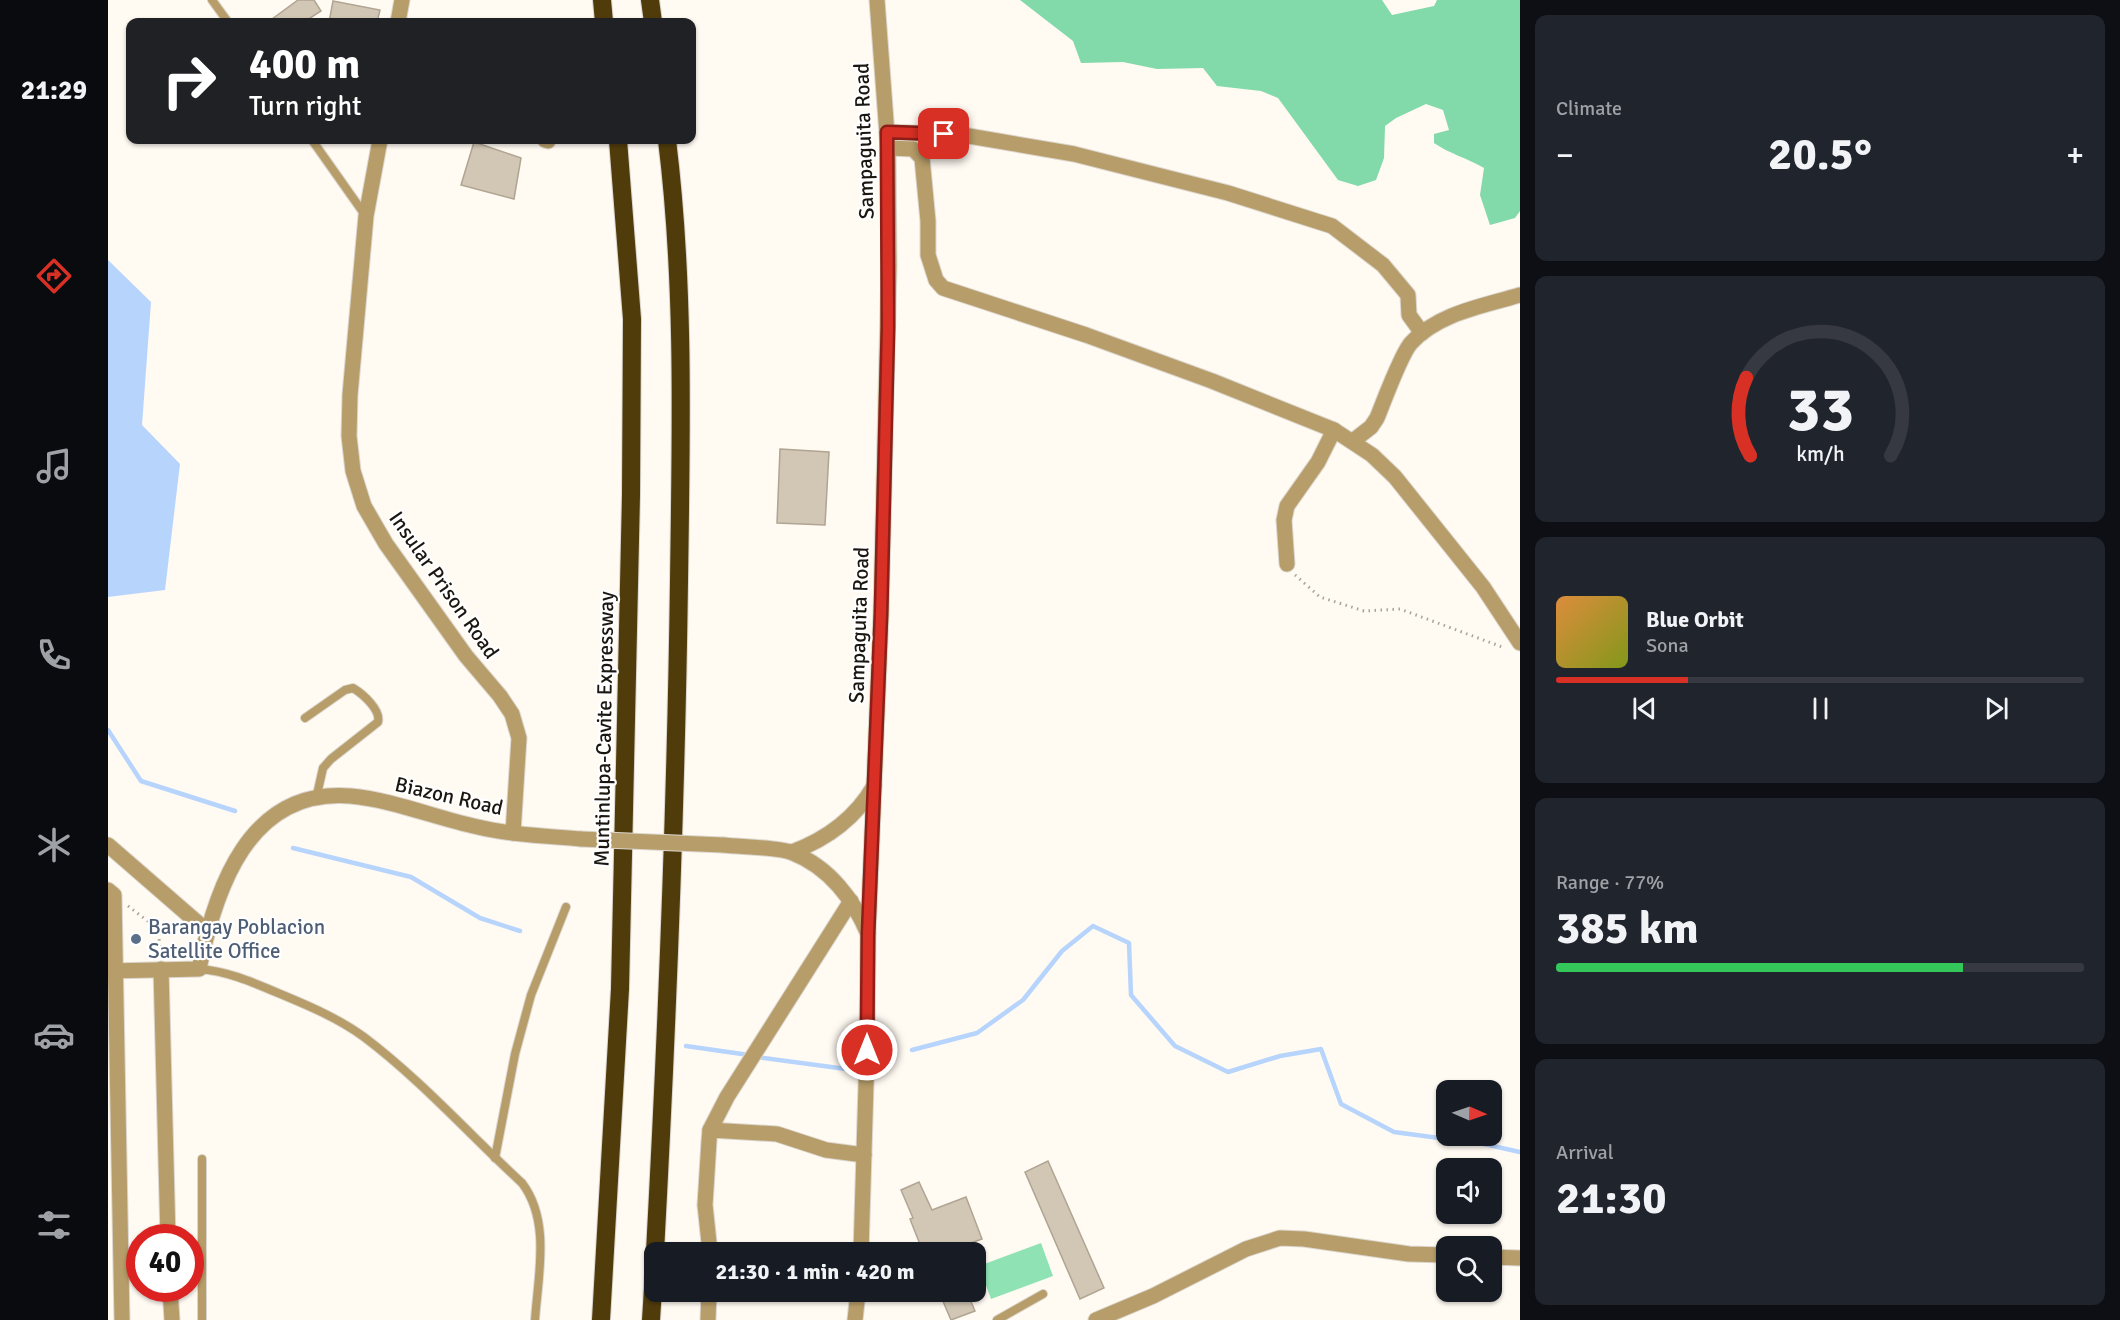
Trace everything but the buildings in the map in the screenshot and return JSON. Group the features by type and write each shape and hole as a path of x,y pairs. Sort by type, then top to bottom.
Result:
{"highway":[{"path":"602,0 604,18"},
{"path":"650,0 652,18"},
{"name":"Muntinlupa-Cavite Expressway","path":"601,1320 620,989 631,495 632,319 618,144"},
{"path":"656,1242 669,989 680,487 678,273 667,144"},
{"path":"651,1320 652,1302"}],"street":[{"path":"399,18 402,0"},
{"name":"Sampaguita Road","path":"861,1242 868,934 875,785 887,378 888,148 877,0"},
{"path":"887,132 963,135 1074,154 1228,193 1332,226 1383,265 1408,295 1409,315 1422,333"},
{"name":"Insular Prison Road","path":"379,144 366,216 350,395 349,436 353,471 364,506 386,544 466,656 512,714 519,738 513,833"},
{"path":"888,148 913,149 922,158 928,221 928,255 936,280 943,288 1191,374 1334,430 1353,441 1372,455 1414,499 1483,587 1514,646"},
{"path":"1353,441 1377,418 1410,344 1422,333 1442,319 1520,295"},
{"path":"1287,564 1284,520 1287,506 1318,462 1334,430"},
{"name":"Biazon Road","path":"199,969 207,931 224,882 237,855 255,833 276,815 300,803 316,799 352,796 408,807 477,827 513,833 581,839 723,845 792,852 814,844 843,824 856,813 875,785"},
{"path":"108,845 207,931"},
{"name":"Biazon Road","path":"792,852 831,879 851,901 868,934"},
{"path":"111,892 114,1289 122,1320"},
{"path":"709,1242 705,1205 710,1130 727,1097 851,901"},
{"path":"161,969 168,1224"},
{"path":"111,971 199,969"},
{"path":"710,1130 777,1134 826,1150 864,1155"},
{"path":"1096,1320 1153,1296 1246,1249 1280,1238 1304,1239 1409,1254 1436,1255"},
{"path":"1502,1257 1520,1258"},
{"path":"171,1302 172,1320"},
{"path":"708,1320 709,1302"},
{"path":"855,1320 857,1302"}],"lane":[{"path":"212,0 225,18"},
{"path":"315,144 366,216"},
{"path":"305,718 345,690 352,688 377,712 379,718 378,722 323,768 316,799"},
{"path":"495,1158 525,1013 566,907"},
{"path":"199,969 222,972 249,981 316,1009 362,1035 443,1107 522,1183 532,1196 539,1221 540,1246 535,1320"},
{"path":"202,1159 202,1320"},
{"path":"997,1320 1043,1294"}],"path":[{"path":"1287,564 1300,581 1320,597 1364,610 1406,610 1514,646"},
{"path":"111,892 158,929 161,969"}],"green space":[{"path":"1020,0 1382,0 1392,15 1434,6 1437,0 1520,0 1520,211 1515,218 1490,225 1480,195 1484,168 1434,143 1434,134 1449,130 1443,110 1426,104 1396,118 1385,126 1384,158 1376,180 1358,186 1338,180 1278,98 1261,91 1217,86 1203,68 1157,69 1123,62 1081,63 1073,41"},
{"path":"1041,1243 1053,1276 991,1299 986,1285 986,1263"}],"water":[{"path":"108,260 151,302 142,425 180,464 165,590 108,597"}],"waterway":[{"path":"108,730 141,781 235,811"},
{"path":"293,848 411,877 480,918 520,931"},
{"path":"912,1050 977,1033 1023,1000 1062,951 1093,926 1129,943 1131,995 1175,1046 1228,1072 1280,1056 1321,1049 1341,1104 1394,1132 1484,1144 1520,1152"},
{"path":"686,1046 749,1055"},
{"path":"757,1057 846,1069"}],"place":[{"name":"Barangay Poblacion Satellite Office","path":"136,939"}],"route":[{"path":"867,1050 868,934 881,614 890,266 887,132 944,134"}]}
